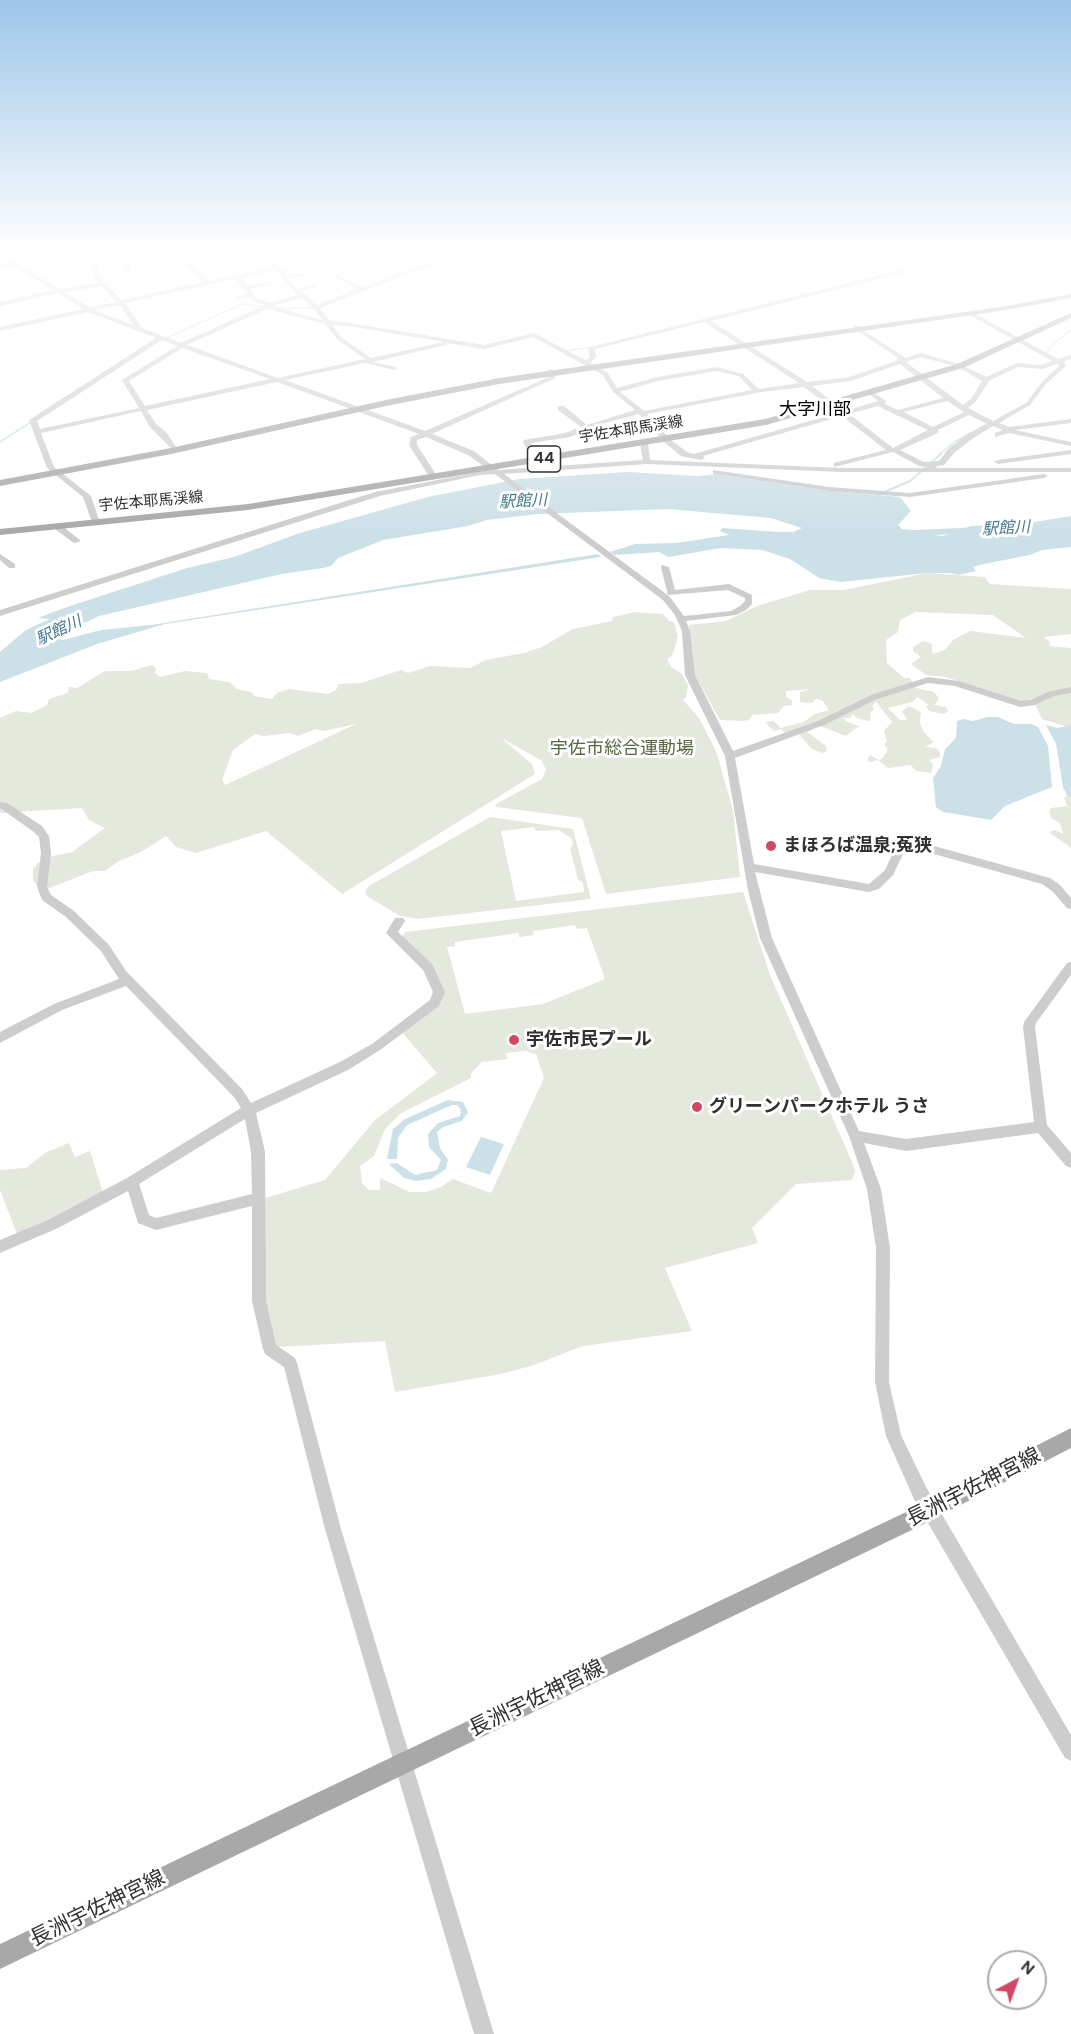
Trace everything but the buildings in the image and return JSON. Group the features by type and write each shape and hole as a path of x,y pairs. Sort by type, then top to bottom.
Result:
{"main road":[{"path":"55,472 355,408 589,365 742,345"},
{"name":"宇佐本耶馬渓線","path":"0,532 231,510 766,422 923,378 960,366 1007,345"},
{"path":"0,481 195,446 355,408"},
{"name":"長洲宇佐神宮線","path":"0,1956 931,1510 1071,1438"}],"street":[{"path":"96,523 87,496 49,465 34,418 151,345"},
{"path":"172,447 142,409 125,380 182,345 461,448 488,463 666,598 682,619 690,675 730,756 757,909 770,949 855,1136 869,1173 881,1224 883,1248 881,1363 885,1402 904,1463 1071,1752"},
{"path":"348,345 367,361 394,368"},
{"path":"39,431 440,345"},
{"path":"474,345 489,347 497,345"},
{"path":"552,345 606,374 615,392 642,412 680,452 693,457 837,465 941,463 954,448 969,437 1032,400 1044,383 1063,368 1064,363 1030,345"},
{"path":"589,365 593,357 591,350 606,345"},
{"path":"742,345 806,385 893,450 922,464 1003,470 1071,470"},
{"path":"880,345 966,411 1008,430 1049,440 1070,449"},
{"path":"536,460 527,442 564,435 599,419 757,391 850,379 902,360 927,355 960,366 986,380"},
{"path":"837,465 839,462 893,450 944,426 966,411 986,380 1017,365 1042,367 1071,357"},
{"path":"615,392 657,379 717,369 741,375 757,391"},
{"path":"433,476 413,445 414,439 551,378 551,372"},
{"path":"693,457 884,401 871,393"},
{"path":"897,412 948,399"},
{"path":"880,404 935,431"},
{"path":"561,408 585,427"},
{"path":"998,435 1008,430 1071,421"},
{"path":"944,426 952,430"},
{"path":"961,433 969,437"},
{"path":"644,443 647,462"},
{"path":"0,613 378,494 480,473 647,462 832,470 927,471 960,468 1070,449"},
{"path":"700,470 829,489 910,495 1071,470"},
{"path":"1003,470 1017,480"},
{"path":"378,494 398,482"},
{"path":"58,526 77,541"},
{"path":"0,556 12,566"},
{"path":"665,567 671,593 729,587 749,597 750,602 733,613 682,619"},
{"path":"730,756 821,723 874,697 928,680 956,683 1020,704 1032,703 1051,694 1071,690"},
{"path":"3,805 38,829 44,836 46,843 42,887 44,894 70,914 105,948 128,980 238,1093 249,1110 258,1152 259,1300 270,1349 290,1363 333,1529 484,2034"},
{"path":"749,867 871,888 889,872 901,847 916,845 1046,882 1056,888 1071,905"},
{"path":"0,1246 53,1224 132,1182 249,1110 344,1066 370,1051 437,1001 439,993 428,967 393,935 392,931 399,921"},
{"path":"1071,966 1030,1022 1029,1027 1041,1127 1071,1161"},
{"path":"0,1038 51,1011 128,980"},
{"path":"855,1136 913,1144 1041,1127"},
{"path":"132,1182 143,1219 156,1224 259,1198"}],"green space":[{"path":"927,573 985,577 990,584 1071,589 1071,634 1044,637 1050,642 1049,646 1071,648 1071,728 1042,719 1032,698 1028,701 1018,701 946,677 926,675 911,664 921,657 913,651 913,647 923,641 932,644 932,654 945,650 953,640 970,631 1026,638 993,615 916,612 900,620 898,632 886,640 887,663 904,678 910,678 916,688 934,692 939,698 935,705 946,707 948,711 944,714 929,711 926,706 929,705 917,697 912,702 888,708 900,720 907,720 902,711 909,706 921,712 920,723 924,732 934,742 925,747 936,748 940,753 940,757 929,760 933,764 931,773 917,771 910,765 888,768 878,760 870,762 867,760 870,755 879,760 882,759 888,750 884,744 887,742 884,731 892,722 876,702 872,706 874,709 868,721 857,718 853,714 850,718 843,718 859,726 846,736 820,726 807,732 826,746 827,751 823,753 812,749 798,733 788,736 781,729 774,731 765,722 773,721 781,728 804,722 815,714 829,710 822,700 816,699 812,703 800,702 800,692 810,689 786,691 786,697 792,700 792,705 784,706 778,713 752,715 749,720 742,721 720,720 695,675 690,658 689,625 726,621 757,606 810,590 844,590"},
{"name":"宇佐市総合運動場","path":"635,612 663,614 669,621 674,622 678,637 672,656 667,659 671,667 682,674 688,685 686,698 683,700 699,718 716,751 733,810 740,877 606,894 582,818 496,807 496,804 542,779 546,769 541,760 501,738 532,764 535,774 342,894 266,831 196,853 176,847 166,836 105,871 93,871 44,890 38,887 33,880 33,869 38,863 44,858 72,852 105,828 89,820 82,808 0,813 0,718 16,711 31,713 47,705 49,699 68,693 69,687 77,688 105,671 131,671 152,665 156,668 155,673 160,677 185,671 207,673 209,679 229,682 237,689 251,692 254,696 272,699 277,693 289,689 328,694 336,690 339,684 361,683 401,670 408,673 430,666 470,668 486,660 542,647 573,629 612,621 613,617","holes":["356,724 225,785 222,780 233,750 255,734 263,736 290,733 298,736 316,729 324,731"]},
{"path":"1071,794 1071,848 1049,832 1055,830 1063,834 1060,823 1051,818 1049,811 1051,808 1067,806 1064,798"},
{"path":"490,817 573,829 591,899 418,919 400,916 367,896 365,891 369,886","holes":["534,827 536,831 559,830 572,839 573,845 570,848 578,880 583,882 584,892 516,901 501,831"]},
{"path":"743,892 770,975 852,1162 855,1171 852,1180 796,1184 752,1228 758,1243 665,1268 692,1331 583,1346 534,1365 501,1374 395,1392 385,1341 277,1347 265,1323 262,1199 325,1180 374,1121 437,1073 401,1031 441,991 401,938 405,932","holes":["575,925 577,929 587,928 605,979 543,1004 465,1014 447,947 455,946 455,942 518,933 519,937 534,935 533,931","525,1051 536,1054 544,1078 491,1193 453,1179 441,1187 426,1192 410,1192 380,1178 380,1190 369,1190 362,1183 360,1166 374,1156 385,1129 401,1113 471,1078 471,1073 482,1062 507,1059 506,1053"]},
{"path":"69,1143 75,1157 90,1151 103,1193 58,1218 17,1234 0,1190 0,1170 26,1168 45,1153"}],"water":[{"path":"628,472 698,476 716,474 822,490 900,497 911,511 898,525 906,533 919,536 926,534 943,536 971,526 1028,523 1071,516 1071,547 1042,550 1030,555 984,564 973,567 976,571 958,575 927,573 841,582 819,578 790,559 762,550 721,548 668,557 659,552 615,555 610,552 635,544 676,543 729,535 720,531 722,528 793,532 802,528 771,518 668,509 538,514 487,520 468,526 383,540 338,558 331,566 323,568 282,574 99,616 53,638 63,640 101,630 151,625 598,554 601,557 165,624 97,644 0,682 0,652 26,630 50,619 38,618 67,607 187,568 234,557 300,533 428,497 519,479"},
{"path":"998,717 1014,724 1031,724 1038,727 1048,746 1052,787 1005,806 991,820 943,812 936,807 933,778 941,766 945,749 956,738 957,721 963,719 973,721"},
{"path":"1046,725 1057,728 1071,725 1071,797 1067,796 1063,787 1056,744"},
{"path":"448,1100 463,1102 468,1112 462,1121 443,1127 437,1132 440,1148 448,1160 446,1169 431,1179 416,1181 404,1178 389,1164 397,1163 415,1175 437,1170 441,1160 429,1147 428,1134 438,1123 460,1116 461,1110 457,1105 452,1105 407,1125 398,1138 397,1159 387,1159 393,1129 405,1119"},
{"path":"481,1137 504,1144 490,1175 466,1167"}],"waterway":[{"path":"1046,354 1052,345"},
{"path":"567,351 592,347"},
{"path":"0,442 31,422"},
{"path":"939,455 954,442 989,423"},
{"path":"875,496 910,481 941,454"},
{"name":"駅館川","path":"882,531 916,533 982,530"}],"place":[{"name":"まほろば温泉;菟狭","path":"771,846"},
{"name":"宇佐市民プール","path":"514,1040"},
{"name":"グリーンパークホテル うさ","path":"697,1107"}],"district":[{"name":"大字川部","path":"815,410"}]}
